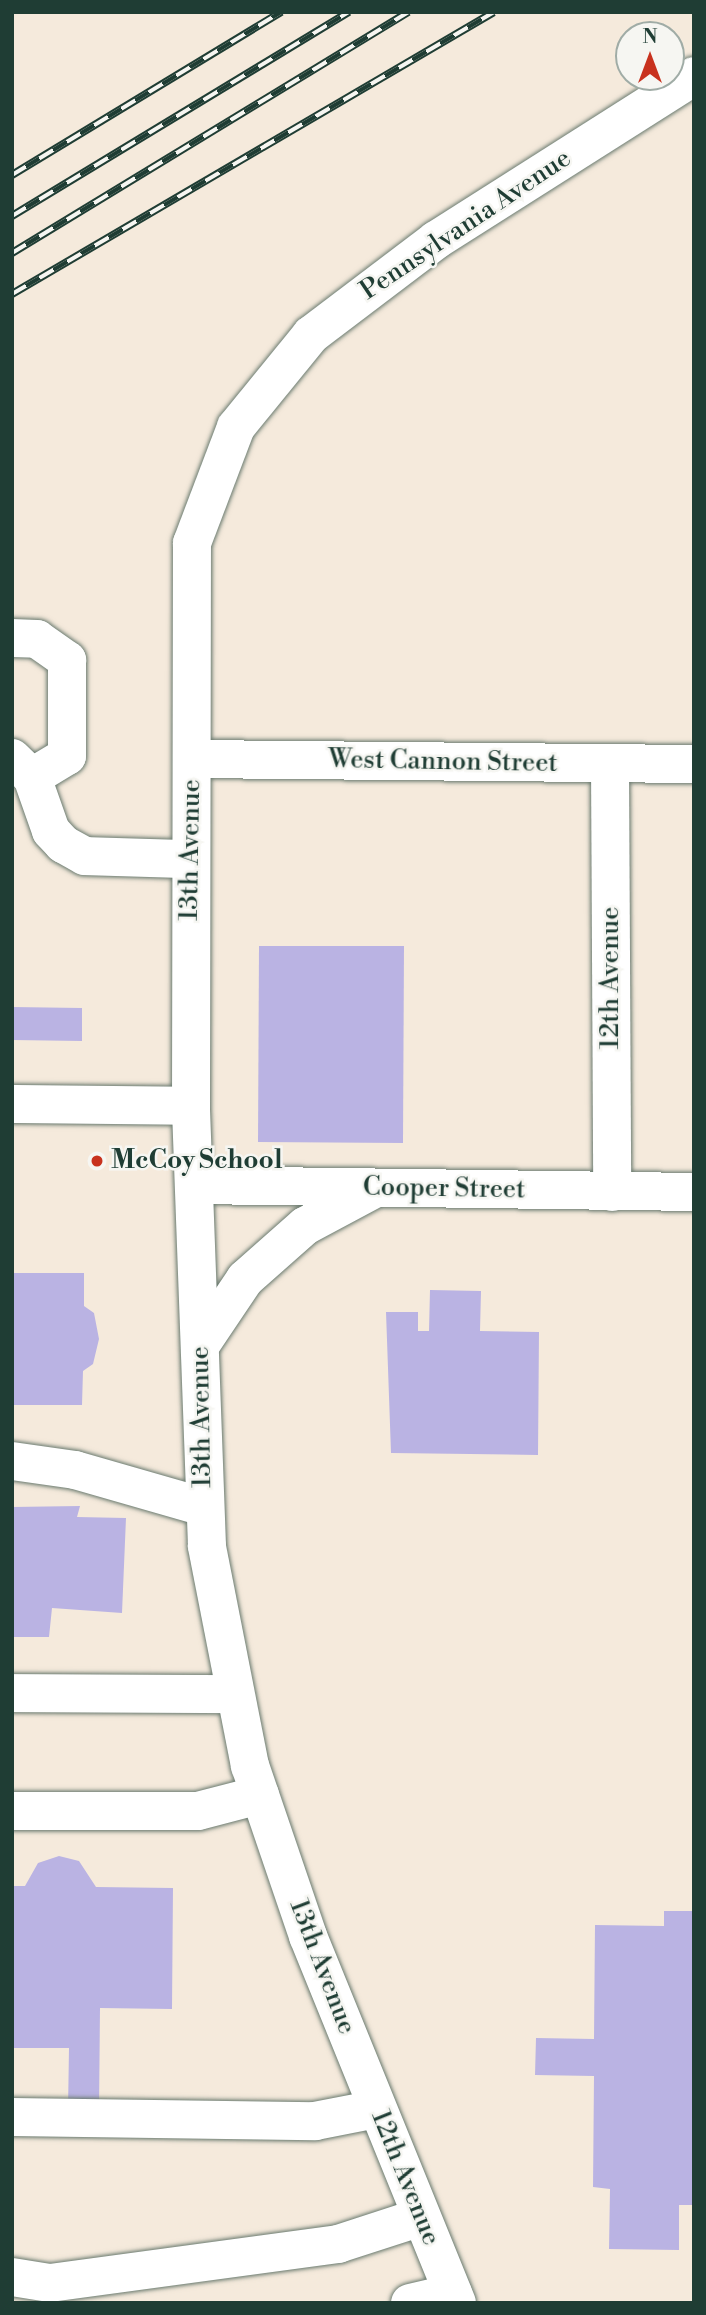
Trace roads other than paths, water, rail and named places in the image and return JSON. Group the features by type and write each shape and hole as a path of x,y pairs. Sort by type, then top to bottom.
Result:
{"street":[{"name":"Pennsylvania Avenue","path":"192,760 192,542 236,427 311,335 436,240 694,76"},
{"path":"12,638 37,639 67,660 67,756 22,767 51,831 85,856 189,859"},
{"name":"West Cannon Street","path":"192,760 694,764"},
{"name":"13th Avenue","path":"192,760 189,859 191,1106 204,1507 234,1694 260,1795 354,2052"},
{"name":"12th Avenue","path":"610,764 612,1192"},
{"path":"12,1104 191,1106"},
{"name":"Cooper Street","path":"195,1185 694,1192"},
{"path":"200,1346 246,1279 305,1226 376,1188"},
{"path":"12,1461 75,1470 204,1507"},
{"path":"12,1693 234,1694"},
{"path":"12,1811 198,1811 260,1795"},
{"name":"12th Avenue","path":"354,2052 455,2298"},
{"path":"12,2117 315,2121 376,2109"},
{"path":"12,2277 53,2293 338,2244 421,2217"},
{"path":"410,2303 455,2298"}],"railway":[{"path":"12,175 281,12"},
{"path":"12,216 349,12"},
{"path":"12,253 409,12"},
{"path":"12,294 494,12"}],"place":[{"name":"McCoy School","path":"97,1161"}]}
